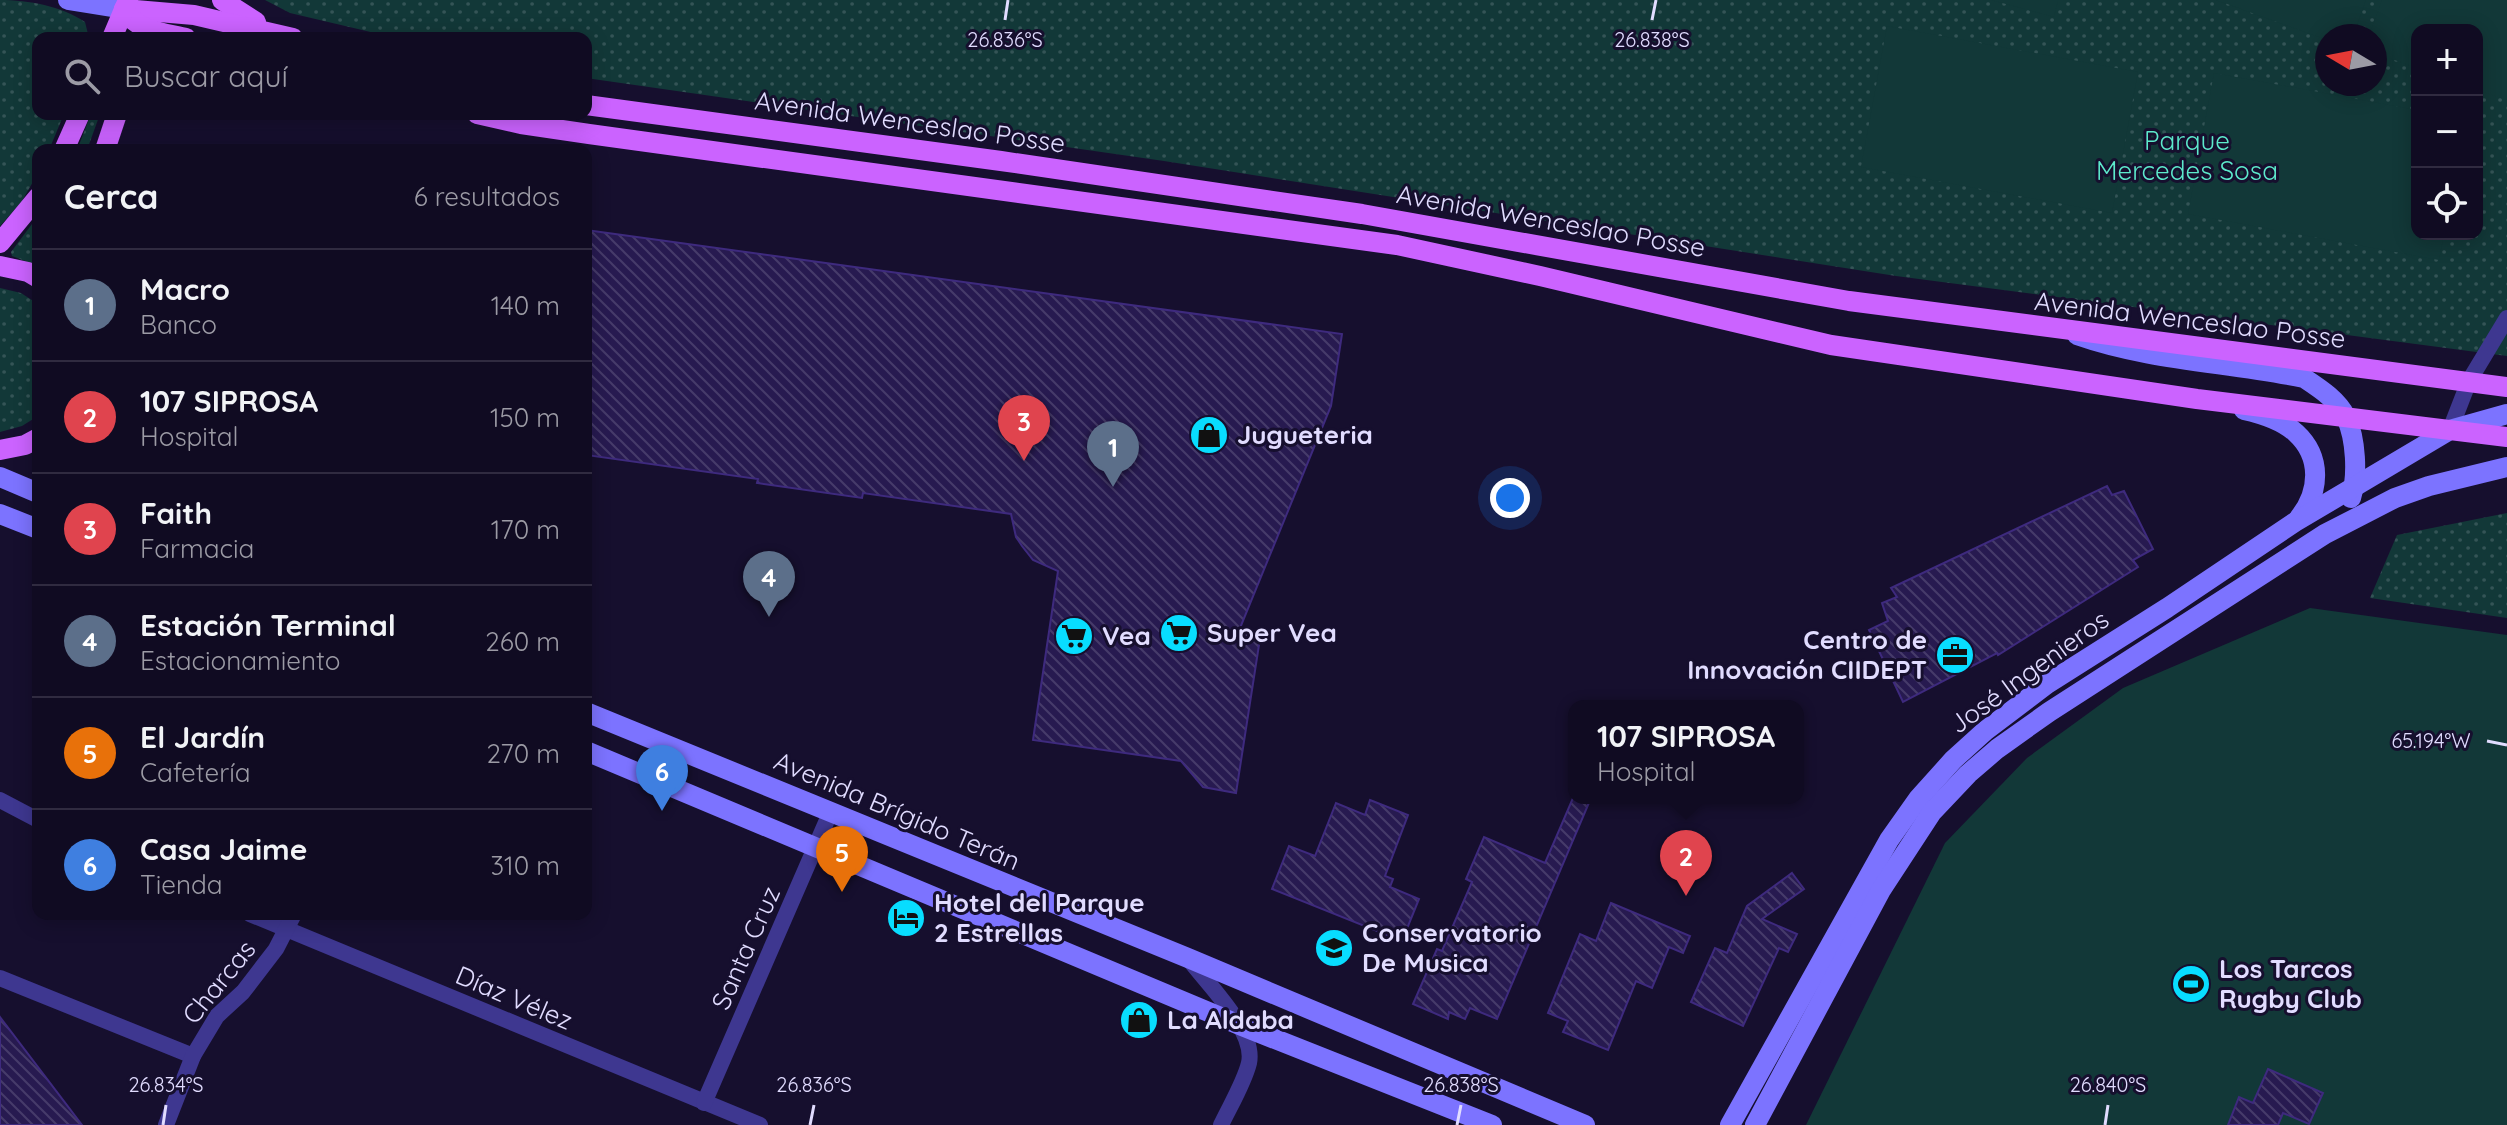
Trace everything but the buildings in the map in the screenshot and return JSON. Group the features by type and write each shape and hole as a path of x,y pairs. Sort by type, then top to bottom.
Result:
{"main road":[{"path":"222,0 277,32"},
{"path":"75,2 126,4 175,32"},
{"path":"114,32 126,4"},
{"path":"152,19 194,15 268,32"},
{"name":"Avenida Wenceslao Posse","path":"592,106 1346,211 1849,301 2507,387"},
{"path":"67,144 77,120"},
{"path":"107,144 115,120"},
{"path":"503,120 1397,245 1819,342 2197,399 2507,437"},
{"path":"0,243 32,204"},
{"path":"0,266 32,274"},
{"path":"2065,331 2137,353 2304,378 2325,392 2345,415 2354,453 2352,495 2342,514 2325,534"},
{"path":"2197,399 2263,415 2297,434 2309,452 2316,472 2316,486 2307,508 2295,522"},
{"name":"José Ingenieros","path":"1730,1125 1882,852 1918,799 1953,760 1985,731 2047,684 2295,522 2450,430 2507,414"},
{"path":"0,450 32,441"},
{"name":"José Ingenieros","path":"1755,1125 1881,890 1932,812 1968,774 2049,712 2325,534 2395,498 2507,467"},
{"path":"0,477 32,490"},
{"path":"0,514 32,527"},
{"name":"Avenida Brígido Terán","path":"592,714 1188,958 1585,1125"},
{"path":"592,754 1242,1026 1492,1125"},
{"path":"1763,1125 1770,1099"},
{"path":"1717,1125 1743,1102"}],"street":[{"path":"2450,430 2469,381 2507,318"},
{"path":"0,800 32,817"},
{"name":"Santa Cruz","path":"704,1103 831,811"},
{"name":"Díaz Vélez","path":"291,921 760,1125"},
{"name":"Charcas","path":"166,1125 193,1056 217,1016 243,992 276,949 291,921"},
{"path":"1188,958 1242,1026 1250,1047 1249,1063 1221,1125"},
{"path":"0,978 193,1056"}],"green space":[{"path":"0,0 22,1 66,12 85,22 88,32 32,32 32,120 62,120 52,144 32,144 32,184 22,201 0,226"},
{"name":"Parque Mercedes Sosa","path":"265,0 2507,0 2507,356 1896,276 1164,161 592,79 592,32 371,32 290,13"},
{"path":"1991,0 2058,0 2054,17"},
{"path":"2216,0 2366,0 2357,24 2315,24 2315,36"},
{"path":"2382,0 2507,0 2507,100 2483,92 2483,24 2411,24 2411,66 2387,57 2387,24 2373,24"},
{"path":"1887,26 2138,72 2112,213 1861,167"},
{"path":"2214,73 2315,91 2315,96 2340,96 2411,109 2411,240 2443,240 2439,260 2188,214"},
{"path":"89,120 98,120 89,144 79,144"},
{"path":"32,224 32,264 12,256 11,252"},
{"path":"0,288 21,293 32,300 32,420 0,432"},
{"path":"2507,513 2507,618 2370,598 2397,535"},
{"name":"Los Tarcos Rugby Club","path":"2310,608 2507,635 2507,1125 1806,1125 1945,843 2027,758 2123,688"}],"place":[{"name":"Jugueteria","path":"1209,435"},
{"name":"Faith","path":"1024,461"},
{"name":"Macro","path":"1113,487"},
{"name":"Estación Terminal","path":"769,617"},
{"name":"Super Vea","path":"1179,633"},
{"name":"Vea","path":"1074,636"},
{"name":"Centro de Innovación CIIDEPT","path":"1955,655"},
{"name":"Casa Jaime","path":"662,811"},
{"name":"El Jardín","path":"842,892"},
{"name":"107 SIPROSA","path":"1686,896"},
{"name":"Hotel del Parque 2 Estrellas","path":"906,918"},
{"name":"Conservatorio De Musica","path":"1334,948"},
{"name":"Los Tarcos Rugby Club","path":"2191,984"},
{"name":"La Aldaba","path":"1139,1020"}]}
